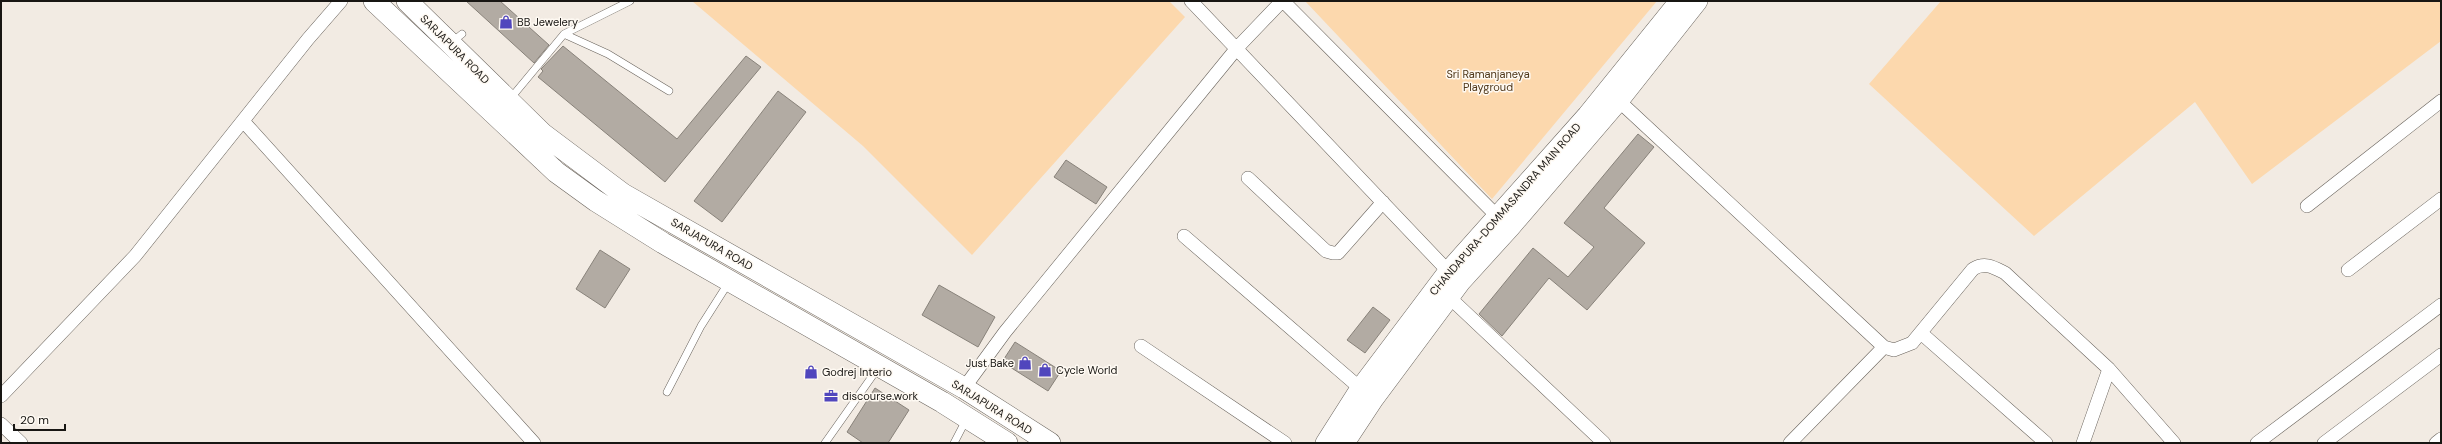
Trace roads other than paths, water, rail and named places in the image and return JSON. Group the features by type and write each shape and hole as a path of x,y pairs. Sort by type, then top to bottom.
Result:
{"main road":[{"name":"SARJAPURA ROAD","path":"374,1 502,109 543,134 623,194 964,388 1050,443"},
{"name":"SARJAPURA ROAD","path":"407,1 456,39 502,109 556,172 596,201 967,418 1007,443"},
{"name":"CHANDAPURA-DOMMASANDRA MAIN ROAD","path":"1325,443 1360,388 1448,271 1587,115 1679,1"},
{"name":"CHANDAPURA-DOMMASANDRA MAIN ROAD","path":"1345,443 1374,399 1449,297 1619,101 1698,1"}],"street":[{"path":"1,396 135,256 243,120 341,1"},
{"path":"1191,1 1448,271"},
{"path":"964,388 1005,332 1237,48 1282,1 1497,216"},
{"path":"1619,101 1884,346 1894,350 1903,348 1912,343 1973,269 1981,265 1986,266 2005,273 2109,369 2174,443"},
{"path":"2307,206 2441,101"},
{"path":"243,120 534,443"},
{"path":"1248,178 1326,251 1333,254 1338,253 1383,202"},
{"path":"2348,270 2441,199"},
{"path":"1184,236 1360,388"},
{"path":"1449,297 1602,442"},
{"path":"2257,443 2441,305"},
{"path":"1920,333 2046,443"},
{"path":"1140,346 1285,443"},
{"path":"1790,443 1884,346"},
{"path":"2324,443 2441,356"},
{"path":"2083,443 2109,369"},
{"path":"1,424 21,443"},
{"path":"2436,443 2441,439"}],"lane":[{"path":"502,109 564,34 630,1"},
{"path":"564,34 608,54 669,91"},
{"path":"667,392 701,326 730,280"},
{"path":"825,443 879,367"},
{"path":"954,443 967,418"}],"place":[{"name":"BB Jewelery","path":"506,22"},
{"name":"Just Bake","path":"1025,363"},
{"name":"Cycle World","path":"1045,370"},
{"name":"Godrej Interio","path":"811,372"},
{"name":"discourse.work","path":"831,396"}],"park label":[{"name":"Sri Ramanjaneya Playgroud","path":"1488,80"}]}
